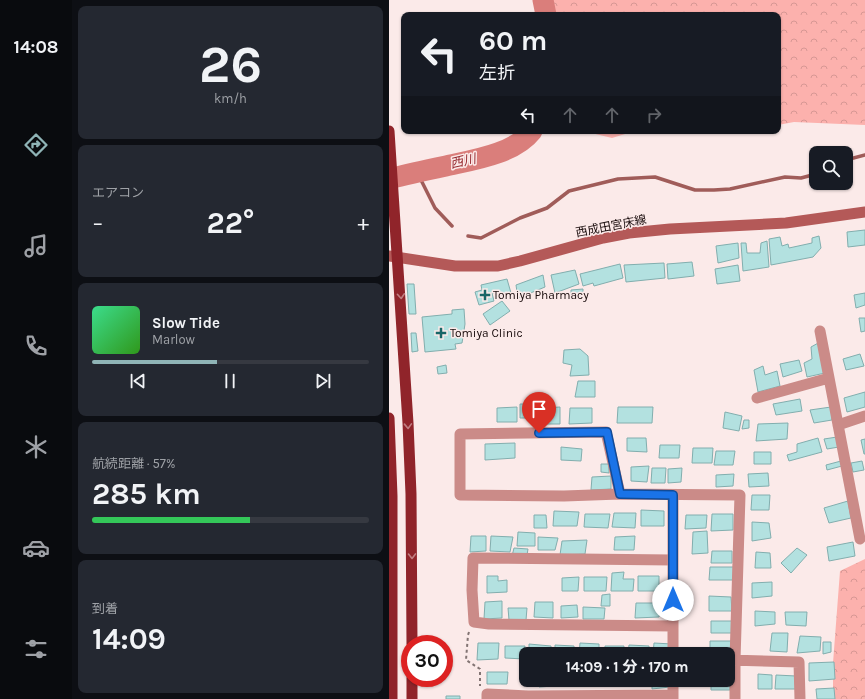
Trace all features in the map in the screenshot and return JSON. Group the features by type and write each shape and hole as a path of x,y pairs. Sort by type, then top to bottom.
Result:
{"highway":[{"path":"389,131 393,200 393,257 405,363 411,494 412,635"},
{"path":"389,418 392,699"},
{"path":"412,687 412,699"}],"main road":[{"name":"西成田宮床線","path":"393,257 455,266 498,266 603,238 629,233 670,229 786,223 865,212"}],"street":[{"path":"820,331 860,539"},
{"path":"757,398 829,378"},
{"path":"838,425 865,416"},
{"path":"620,494 607,432 461,434 460,495 740,495 732,647"},
{"path":"673,495 673,647"},
{"path":"673,560 473,558 472,590 474,622 489,624 673,626"},
{"path":"735,660 799,662 800,699"},
{"path":"734,687 735,699"},
{"path":"487,696 673,697"}],"path":[{"path":"474,622 468,635 466,660 480,669 480,689 487,696"}],"green space":[{"path":"549,0 865,0 865,125 794,122 781,124 781,12 551,12"},
{"path":"595,134 625,134 612,138"},
{"path":"865,559 865,699 833,699 833,663 840,571"}],"building":[{"path":"865,230 865,245 848,247 847,232"},
{"path":"819,236 821,248 813,257 771,265 769,239 780,237 782,246 788,244 789,248 812,243 812,238"},
{"path":"767,241 769,267 743,271 741,243 746,243 747,253 760,253 761,243"},
{"path":"738,243 739,258 718,263 716,246"},
{"path":"692,262 694,276 668,279 667,264"},
{"path":"664,263 665,278 626,282 624,265"},
{"path":"620,264 623,278 594,286 593,283 583,286 580,274"},
{"path":"738,265 740,281 717,284 715,269"},
{"path":"575,270 579,284 555,293 551,275"},
{"path":"543,275 545,287 516,299 514,295 517,292 516,285"},
{"path":"507,279 511,293 498,296 497,292 492,293 494,301 479,305 475,292 482,290 481,285"},
{"path":"407,284 414,284 416,314 409,314"},
{"path":"583,289 583,298 571,298 571,290"},
{"path":"865,293 865,305 856,308 854,295"},
{"path":"502,301 510,311 490,325 483,314"},
{"path":"464,309 465,324 462,343 455,344 456,349 425,352 422,317 452,314 452,310"},
{"path":"859,318 865,318 865,331 861,332"},
{"path":"411,333 416,333 418,351 412,352"},
{"path":"820,342 825,373 807,377 804,363 812,359 811,347"},
{"path":"580,349 588,356 589,375 570,376 572,365 563,363 564,350"},
{"path":"860,354 864,366 846,370 843,359"},
{"path":"799,360 802,371 783,377 780,364"},
{"path":"446,365 447,373 438,374 437,367"},
{"path":"763,366 765,375 777,371 780,386 758,392 754,370"},
{"path":"578,381 595,381 595,397 575,397"},
{"path":"865,392 865,407 847,412 844,398"},
{"path":"800,399 802,411 776,415 773,404"},
{"path":"520,404 535,404 534,418 520,418"},
{"path":"517,407 517,422 497,422 497,408"},
{"path":"560,407 560,424 544,424 545,408"},
{"path":"618,407 653,407 652,423 617,423"},
{"path":"831,407 832,420 814,423 810,410"},
{"path":"570,408 592,408 592,423 569,424"},
{"path":"725,412 742,416 739,431 723,428"},
{"path":"744,420 749,420 749,428 742,429"},
{"path":"788,423 787,439 756,441 758,424"},
{"path":"837,437 839,447 827,449 824,439"},
{"path":"627,438 646,438 647,452 627,451"},
{"path":"818,438 822,452 789,461 787,455 797,452 797,444"},
{"path":"865,439 865,454 864,454 861,440"},
{"path":"515,443 515,458 485,460 485,444"},
{"path":"660,445 680,445 679,458 659,458"},
{"path":"561,447 582,449 581,461 561,460"},
{"path":"693,448 713,448 712,463 692,463"},
{"path":"716,451 735,451 733,465 714,465"},
{"path":"754,452 771,452 771,464 754,464"},
{"path":"841,461 842,466 827,470 826,465"},
{"path":"862,461 864,470 853,472 851,463"},
{"path":"601,464 609,464 609,473 601,472"},
{"path":"649,466 647,482 631,481 631,467"},
{"path":"652,468 666,468 665,483 651,483"},
{"path":"682,468 681,482 668,483 668,469"},
{"path":"768,473 769,486 749,487 748,474"},
{"path":"734,474 733,486 716,487 716,475"},
{"path":"611,476 611,489 591,490 592,477"},
{"path":"752,495 770,495 769,510 751,510"},
{"path":"848,501 851,518 829,523 824,508"},
{"path":"641,510 664,511 664,526 641,526"},
{"path":"554,511 579,512 577,526 553,526"},
{"path":"614,513 636,513 635,528 612,527"},
{"path":"585,514 610,514 608,528 584,527"},
{"path":"712,514 733,514 733,530 711,531"},
{"path":"534,515 546,515 547,528 534,528"},
{"path":"686,515 707,515 706,528 685,529"},
{"path":"752,522 769,523 771,538 752,541"},
{"path":"707,531 708,553 692,554 693,532"},
{"path":"518,532 535,533 535,546 517,546"},
{"path":"471,536 486,536 486,551 470,552"},
{"path":"491,536 513,537 510,552 490,551"},
{"path":"635,536 634,550 614,550 615,537"},
{"path":"538,537 558,538 555,550 538,550"},
{"path":"587,540 585,554 560,555 562,541"},
{"path":"853,542 855,556 829,561 827,547"},
{"path":"514,548 528,549 527,555 512,556"},
{"path":"797,548 807,555 791,573 781,563"},
{"path":"712,551 732,551 732,563 711,563"},
{"path":"756,552 770,553 771,568 755,568"},
{"path":"710,567 734,567 733,580 709,580"},
{"path":"624,572 623,579 634,579 633,591 611,591 612,573"},
{"path":"487,576 498,576 498,581 507,580 507,592 487,593"},
{"path":"638,576 659,576 659,591 638,591"},
{"path":"579,577 578,591 562,591 562,578"},
{"path":"584,577 607,577 606,591 584,591"},
{"path":"772,582 772,596 752,598 752,583"},
{"path":"610,594 610,606 601,606 602,595"},
{"path":"709,596 731,597 732,611 709,611"},
{"path":"502,601 502,618 484,619 485,602"},
{"path":"535,602 553,602 553,618 534,617"},
{"path":"636,603 661,603 659,617 635,618"},
{"path":"577,605 578,617 561,618 561,606"},
{"path":"583,607 605,608 604,619 583,619"},
{"path":"508,608 527,608 526,620 509,620"},
{"path":"755,611 775,612 775,624 755,626"},
{"path":"785,612 807,612 806,626 786,625"},
{"path":"711,621 735,621 734,633 711,633"},
{"path":"772,633 788,633 787,652 770,651"},
{"path":"800,636 821,637 820,651 797,653"},
{"path":"710,641 732,641 731,647 710,647"},
{"path":"823,642 831,642 831,652 823,654"},
{"path":"478,643 499,643 498,659 477,660"},
{"path":"580,643 599,644 599,647 580,647"},
{"path":"654,643 672,644 672,647 654,647"},
{"path":"529,644 551,646 551,647 529,647"},
{"path":"555,645 574,646 574,647 555,647"},
{"path":"629,645 649,646 649,647 629,647"},
{"path":"505,646 525,646 519,647 519,659 505,658"},
{"path":"605,646 624,646 624,647"},
{"path":"834,662 835,679 809,681 809,663"},
{"path":"487,672 508,672 507,684 487,684"},
{"path":"758,674 772,675 772,689 758,689"},
{"path":"776,675 796,676 796,689 775,689"},
{"path":"652,687 670,687 652,689"},
{"path":"711,687 730,687 730,690 711,690"},
{"path":"834,688 835,699 817,699 816,689"},
{"path":"446,696 460,696 460,699 446,699"}],"waterway":[{"name":"西川","path":"543,0 545,12"},
{"name":"西川","path":"389,179 492,155 515,145 529,134"},
{"path":"853,158 865,155"},
{"path":"417,172 435,208 452,226"},
{"path":"468,236 481,238 520,218 547,208 569,191 618,179 655,177 695,190 714,190 730,189 785,177 801,178 809,176"}],"place":[{"name":"Tomiya Pharmacy","path":"485,295"},
{"name":"Tomiya Clinic","path":"441,333"}],"route":[{"path":"539,433 607,432 620,494 673,495 673,600"}]}
